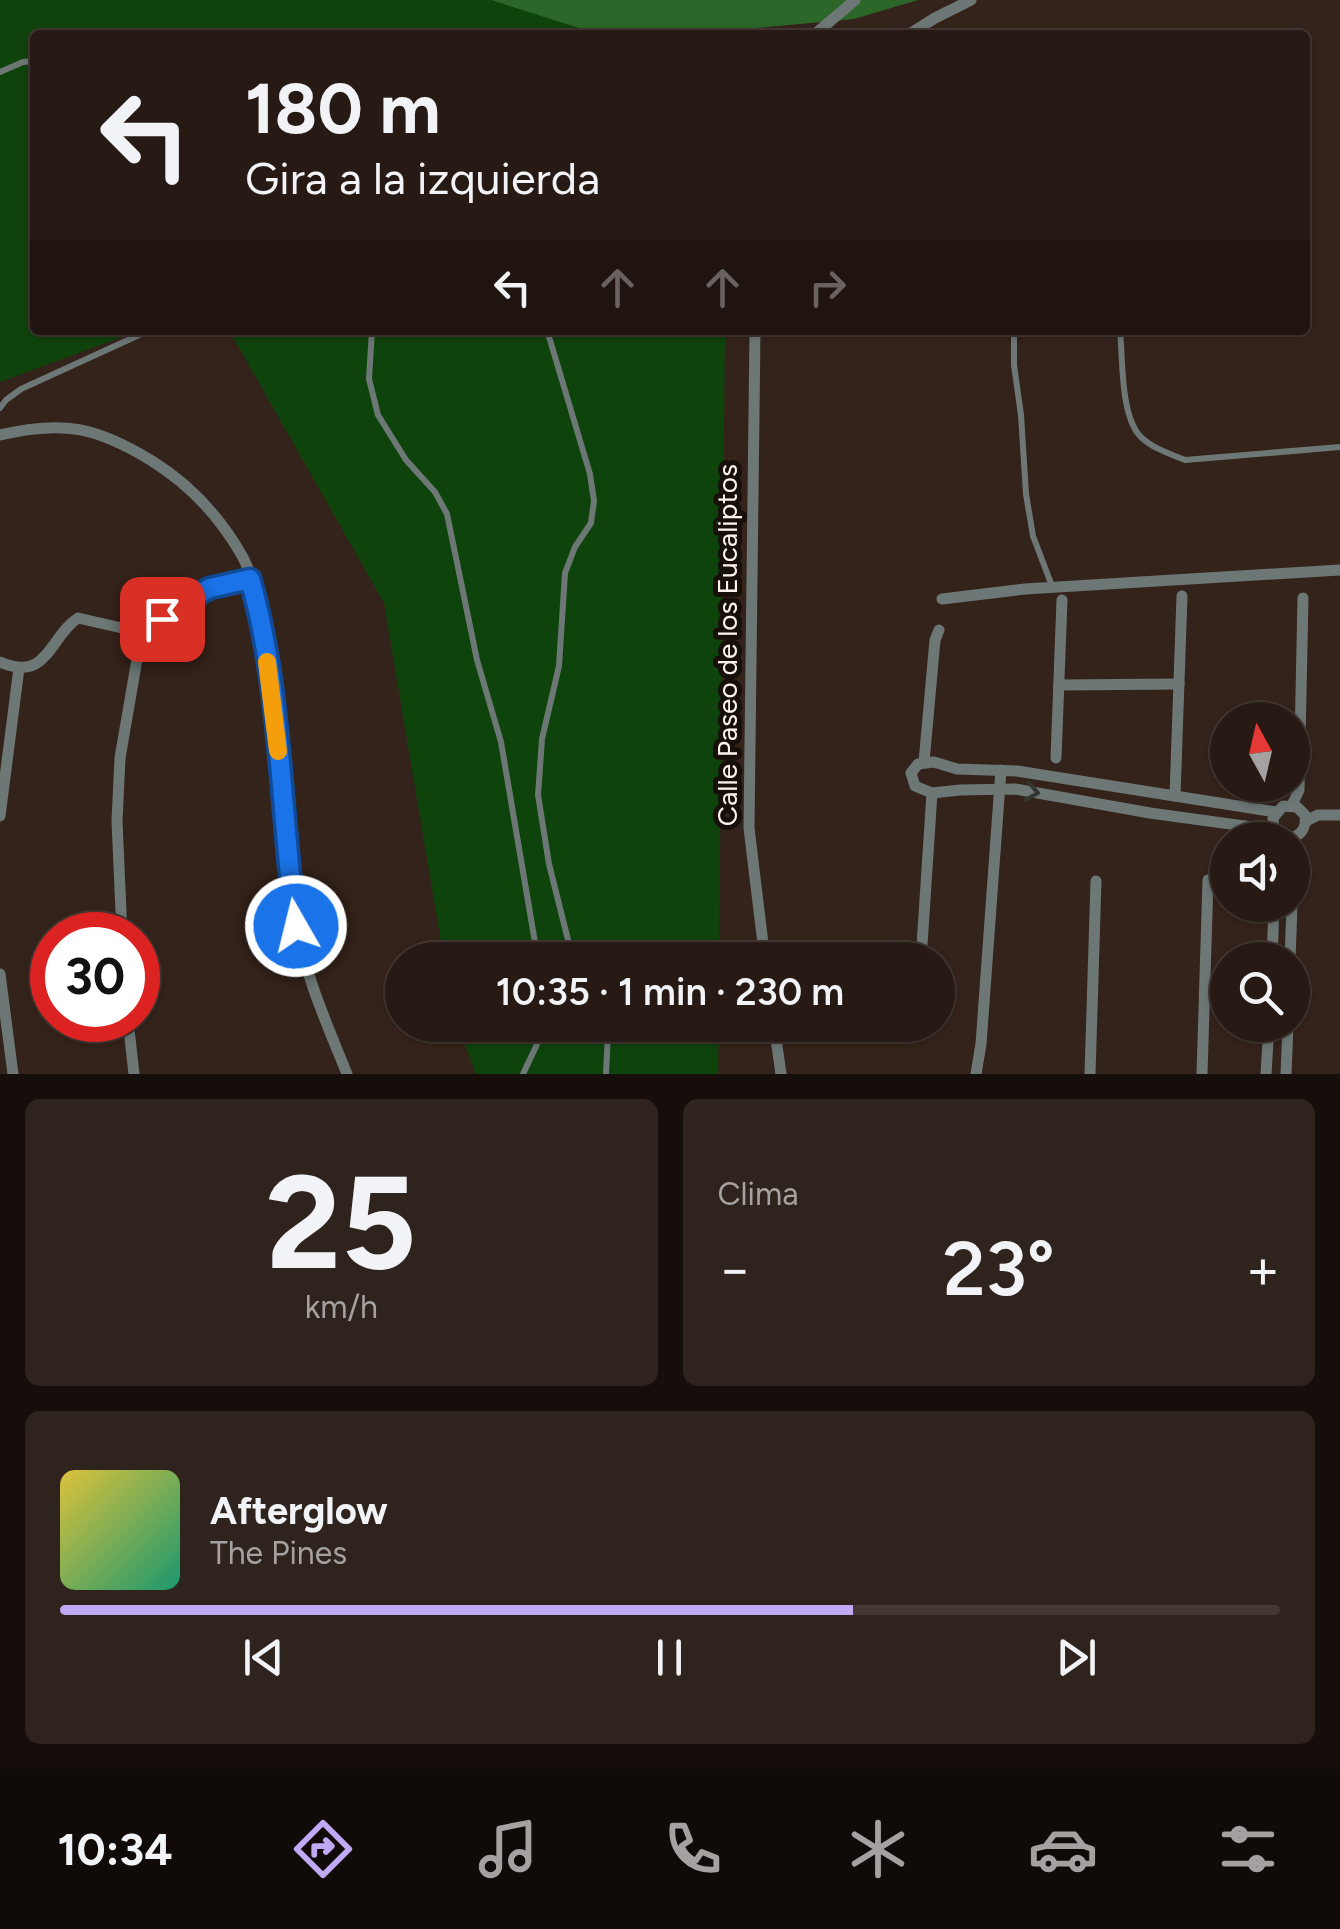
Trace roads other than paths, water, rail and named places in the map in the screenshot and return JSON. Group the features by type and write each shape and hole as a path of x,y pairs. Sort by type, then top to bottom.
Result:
{"street":[{"path":"820,30 854,0"},
{"path":"916,30 970,0"},
{"name":"Calle Paseo de los Eucaliptos","path":"755,335 749,828 763,942"},
{"path":"0,436 49,428 82,428 110,437 176,476 213,513 243,557 257,604 274,708 296,926 309,979 347,1074"},
{"path":"942,599 1053,587 1340,570"},
{"path":"121,912 117,821 120,758 141,636 183,603 210,588 250,579"},
{"path":"1175,796 1182,596"},
{"path":"1292,806 1299,790 1303,598"},
{"path":"1056,758 1062,600"},
{"path":"0,662 19,668 34,665 48,656 78,618 135,631 141,636"},
{"path":"924,762 935,640 940,630"},
{"path":"0,816 19,668"},
{"path":"1059,684 1179,684"},
{"path":"1210,823 1015,789 932,793 915,786 914,767 924,762 957,769 1001,770 1276,812"},
{"path":"976,1074 1001,770"},
{"path":"921,942 932,793"},
{"path":"1150,813 1154,793"},
{"path":"1274,822 1276,812 1283,806 1302,811 1306,821 1318,814 1340,816"},
{"path":"1202,1074 1208,880"},
{"path":"1090,1074 1096,881"},
{"path":"0,974 13,1074"},
{"path":"130,1042 134,1074"},
{"path":"776,1042 781,1074"},
{"path":"1267,1042 1266,1074 1282,1074 1286,1042"}],"lane":[{"path":"0,72 30,61"},
{"path":"0,408 21,390 139,335"},
{"path":"372,335 369,379 378,416 447,514 477,660 501,742 535,942"},
{"path":"548,335 590,474 594,502 591,523 575,547 565,573 559,666 542,740 538,795 548,864 568,942"},
{"path":"1014,335 1026,494 1034,536 1053,587"},
{"path":"1120,335 1127,409 1140,436 1162,450 1185,460 1340,447"},
{"path":"523,1074 538,1042"},
{"path":"606,1074 608,1042"}]}
